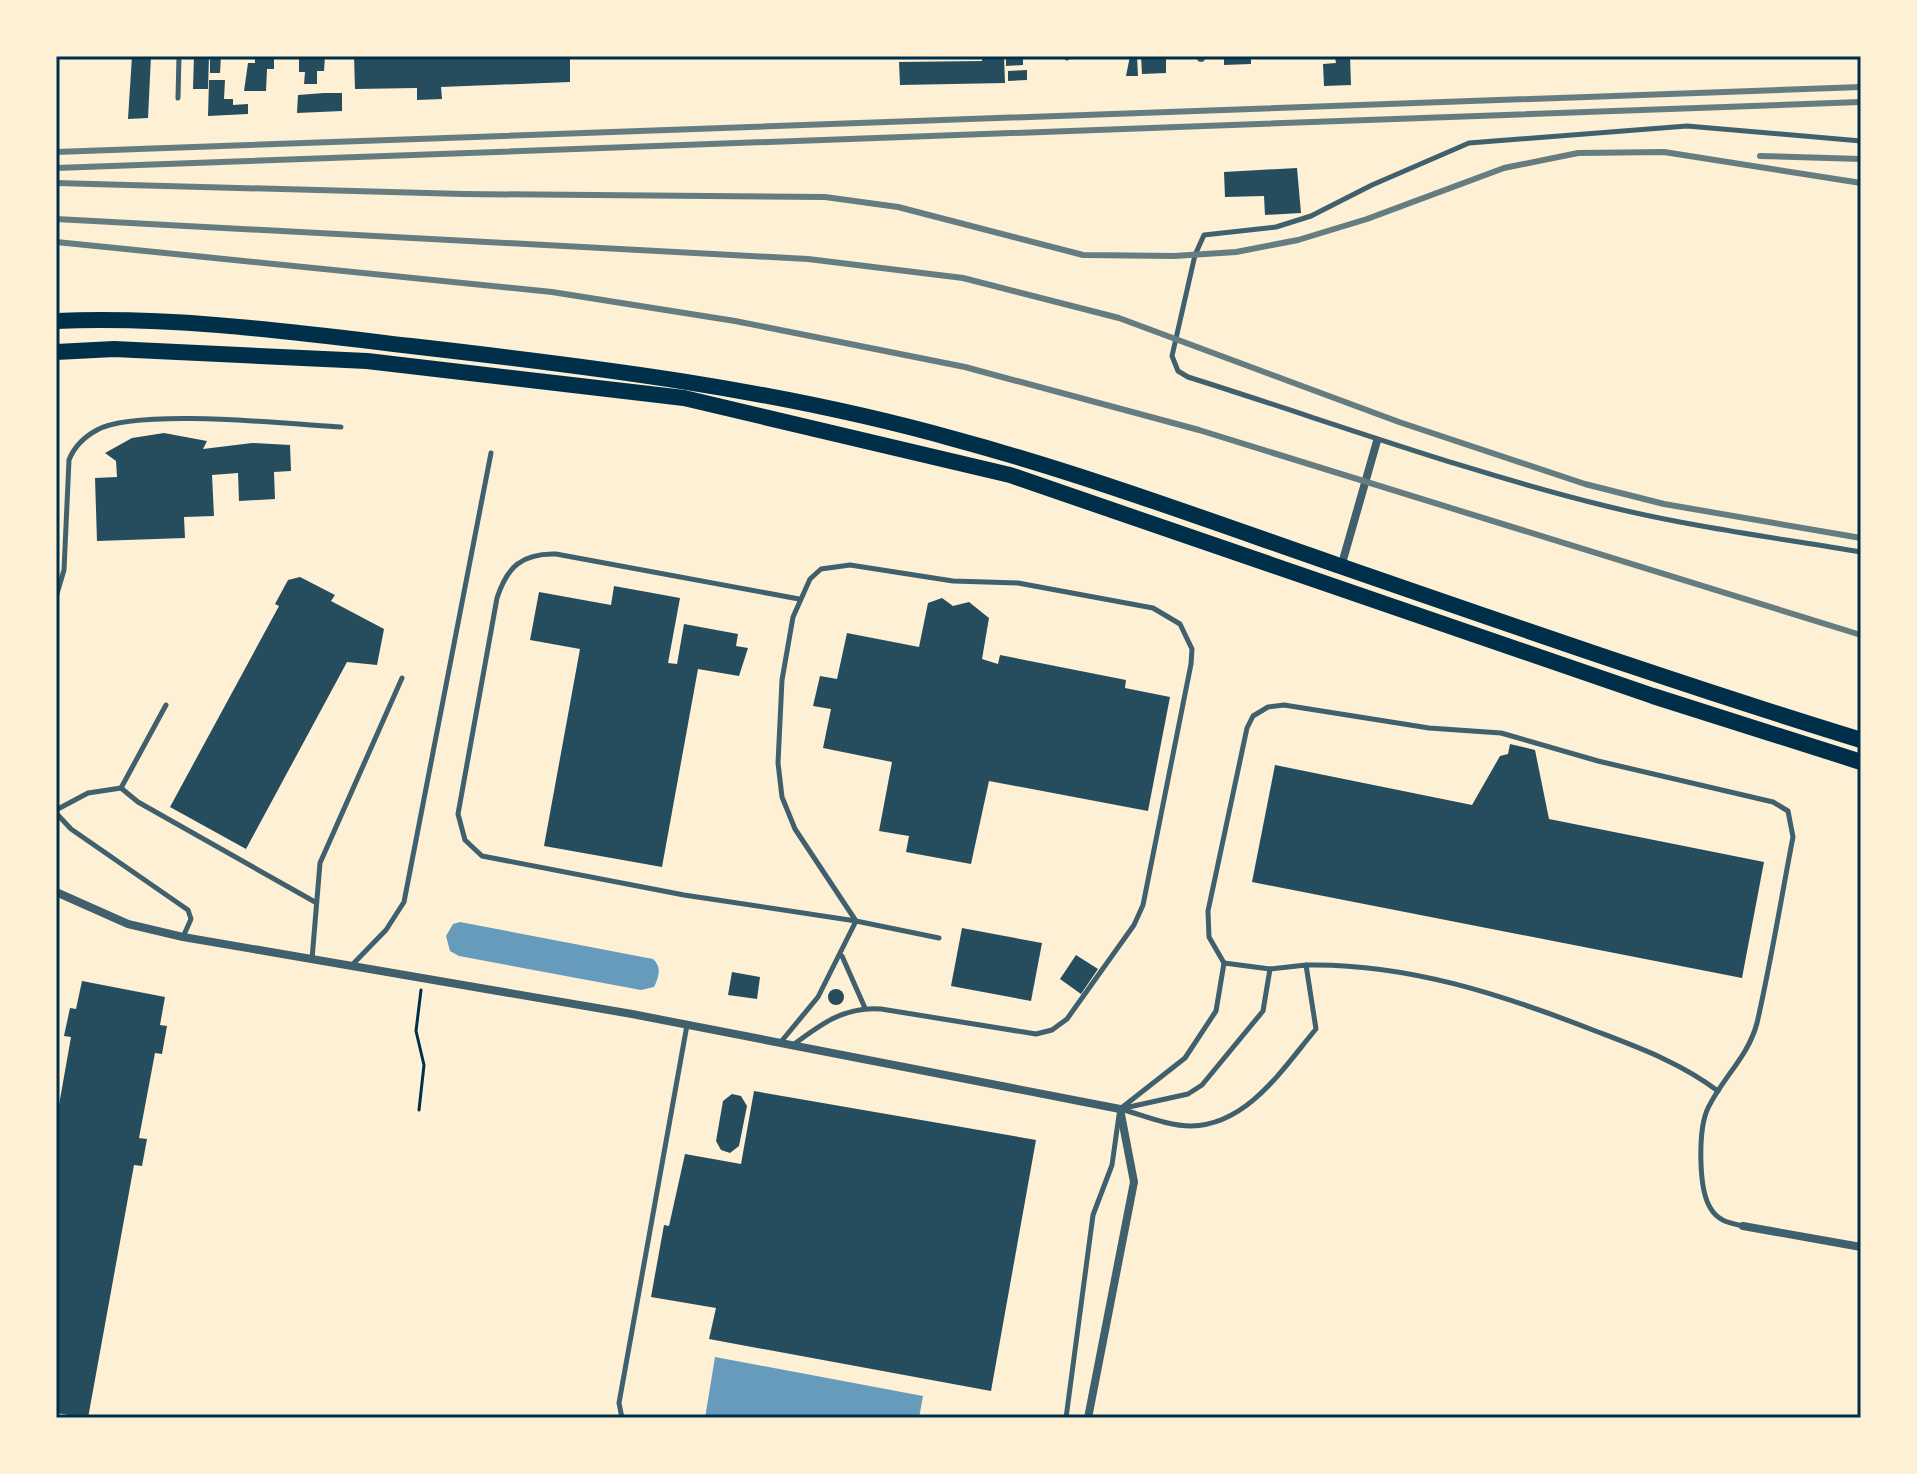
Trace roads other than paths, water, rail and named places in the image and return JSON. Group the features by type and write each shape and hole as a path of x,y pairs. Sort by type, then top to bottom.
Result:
{"main road":[{"path":"56,321 114,319 221,325 668,377 762,393 882,420 1033,462 1712,694 1861,740"},
{"path":"56,352 114,349 367,361 684,398 1010,475 1653,696 1861,762"}],"street":[{"path":"1341,567 1377,441"},
{"path":"56,892 128,924 183,937 687,1025 1120,1109 1134,1182 1088,1418"},
{"path":"1743,1226 1861,1247"}],"lane":[{"path":"178,98 179,56"},
{"path":"1861,141 1825,140 1734,127 1687,126 1469,143 1311,216 1276,227 1204,235 1173,348 1174,365 1188,377 1281,405 1377,441 1615,508 1861,552"},
{"path":"56,597 64,570 69,460 75,447 97,430 157,419 341,427"},
{"path":"352,966 386,930 404,902 491,453"},
{"path":"799,599 556,554 537,554 523,559 503,581 497,598 460,793 460,829 473,849 497,860 939,938"},
{"path":"793,1046 837,1016 865,1008 1036,1034 1052,1030 1067,1019 1134,925 1143,905 1192,649 1180,624 1153,608 1018,583 953,581 833,565 810,579 799,599 782,680 778,763 782,797 795,829 856,921"},
{"path":"312,959 320,863 402,678"},
{"path":"121,788 166,705"},
{"path":"1066,1418 1093,1215 1112,1165 1120,1109 1196,1046 1221,997 1224,963 1209,937 1208,911 1247,728 1253,716 1268,707 1308,707 1429,728 1501,733 1598,761 1733,790 1773,802 1788,811 1793,837 1756,1025 1741,1062 1707,1110 1703,1131 1701,1180 1711,1209 1718,1217 1743,1226"},
{"path":"183,937 191,919 188,910 71,829 56,812 88,793 121,788 138,802 315,902"},
{"path":"780,1043 818,997 842,955 856,921"},
{"path":"842,955 865,1008"},
{"path":"1224,963 1270,969 1306,965 1376,968 1463,985 1546,1011 1671,1060 1718,1091"},
{"path":"1120,1109 1191,1126 1217,1119 1248,1104 1263,1092 1316,1029 1306,965"},
{"path":"1120,1109 1188,1094 1202,1085 1263,1011 1270,969"},
{"path":"622,1418 619,1403 687,1025"}],"water":[{"path":"460,922 653,959 659,969 657,980 654,987 641,990 459,956 450,951 446,936 453,924"},
{"path":"715,1357 923,1396 919,1418 705,1418"}],"railway":[{"path":"56,152 1861,87"},
{"path":"56,168 1861,102"},
{"path":"56,183 463,194 825,197 898,207 1083,255 1174,256 1236,252 1298,240 1367,219 1504,168 1578,153 1664,152 1861,183"},
{"path":"1760,156 1861,159"},
{"path":"56,219 808,259 963,278 1119,318 1399,422 1585,484 1664,504 1861,538"},
{"path":"56,242 552,292 735,321 965,367 1199,430 1861,635"}]}
